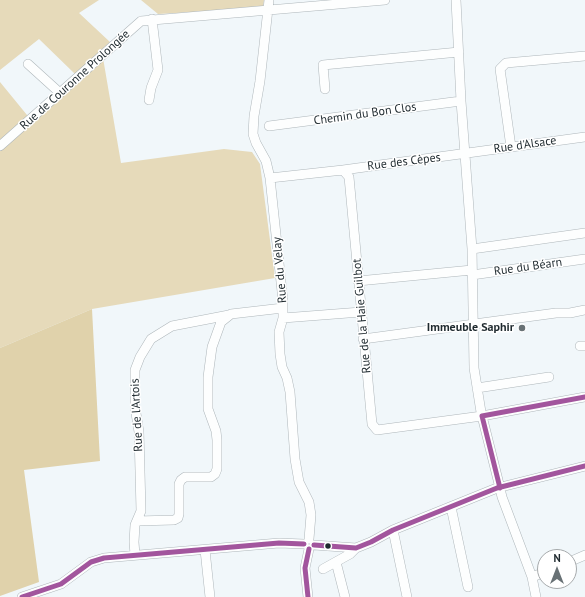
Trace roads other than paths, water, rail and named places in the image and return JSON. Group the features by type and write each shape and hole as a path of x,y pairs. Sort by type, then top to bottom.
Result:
{"street":[{"path":"149,100 151,88 158,70 152,19 268,5 285,8 385,0"},
{"path":"456,0 464,154 472,249 474,368 482,416 500,488 532,577 536,597"},
{"name":"Rue du Velay","path":"268,5 253,134 256,144 266,161 270,178 283,308 283,318 279,332 281,360 290,392 295,459 299,482 309,502 311,515 309,544 305,568 308,597"},
{"name":"Rue de Couronne Prolongée","path":"0,146 142,21 152,19"},
{"path":"325,89 323,65 459,52"},
{"path":"512,147 500,69 506,63 585,56"},
{"path":"28,64 60,93"},
{"name":"Chemin du Bon Clos","path":"269,126 461,101"},
{"name":"Rue d'Alsace","path":"464,154 585,136"},
{"name":"Rue des Cèpes","path":"343,170 464,154"},
{"path":"270,178 343,170"},
{"name":"Rue de la Haie Guilbot","path":"343,170 349,177 372,424 377,430 482,416"},
{"path":"472,249 585,233"},
{"name":"Rue du Béarn","path":"358,281 472,273 585,259"},
{"name":"Rue de l'Artois","path":"135,555 134,542 140,511 140,495 139,432 135,407 135,370 140,357 151,339 172,326 231,314 283,308"},
{"path":"363,339 556,312 570,313 585,310"},
{"path":"283,318 361,312"},
{"path":"137,521 174,520 178,518 179,484 181,480 184,477 211,477 215,474 217,469 217,440 216,430 208,409 208,377 212,347 221,322 231,314"},
{"path":"477,388 549,378"},
{"path":"482,416 585,397"},
{"path":"323,569 350,554 356,548 393,530 451,506 500,488 585,466"},
{"path":"451,506 468,587"},
{"path":"393,530 407,597"},
{"path":"22,597 60,584 91,562 104,558 279,543 356,548"},
{"path":"205,550 210,597"},
{"path":"336,562 345,597"},
{"path":"532,577 537,575"}],"place":[{"name":"Immeuble Saphir","path":"522,328"}]}
